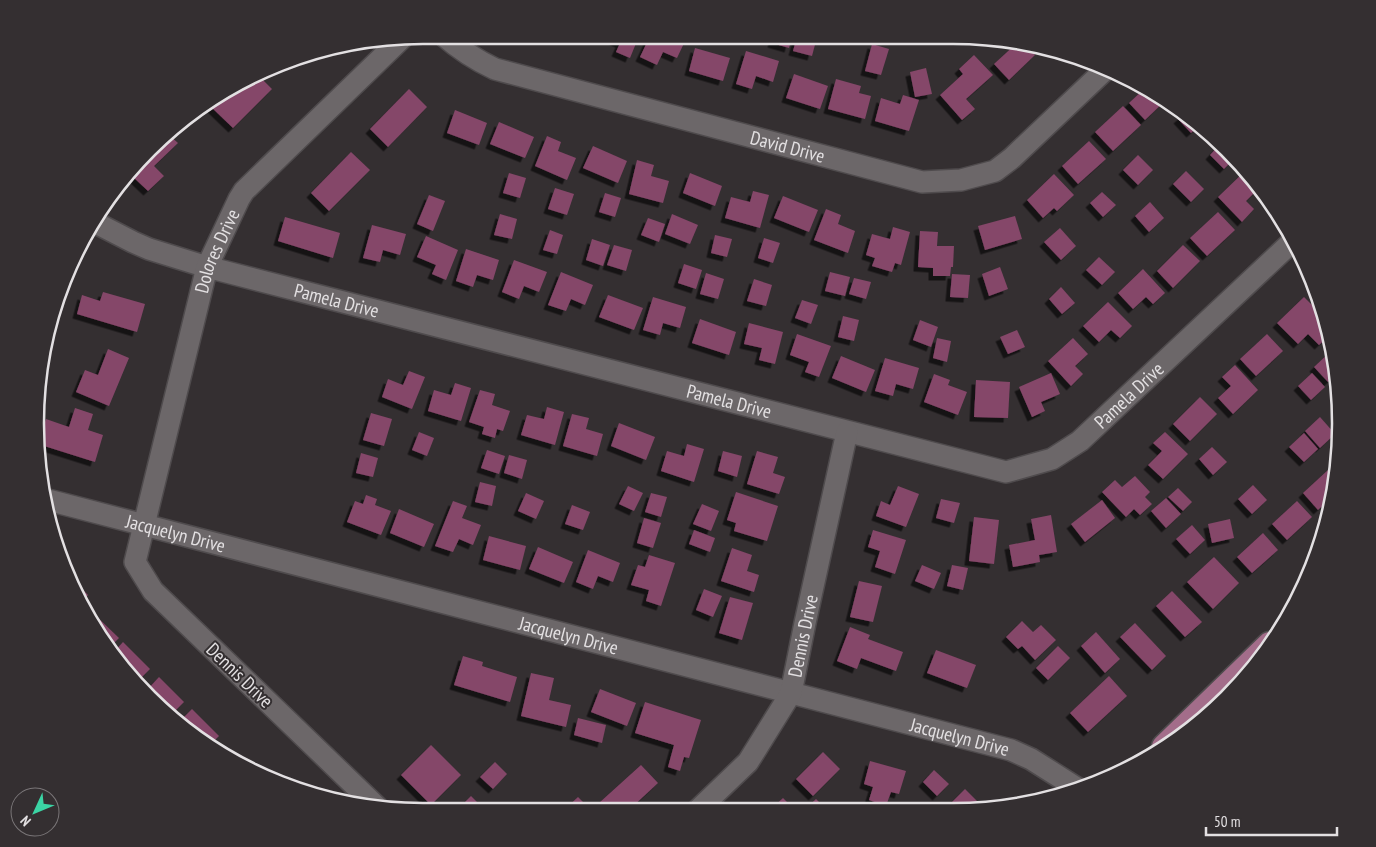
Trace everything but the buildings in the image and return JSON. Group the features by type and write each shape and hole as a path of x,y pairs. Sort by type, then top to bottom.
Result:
{"street":[{"name":"David Drive","path":"454,44 495,69 922,182 961,180 995,171 1012,158 1101,74"},
{"name":"Dolores Drive","path":"145,525 208,267 239,199 244,191 394,45"},
{"name":"Pamela Drive","path":"100,225 133,242 208,267 1006,472 1052,459 1080,441 1288,246"},
{"name":"Dennis Drive","path":"705,803 748,762 791,693 847,432"},
{"name":"Jacquelyn Drive","path":"52,501 1012,750 1031,759 1071,784"},
{"name":"Dennis Drive","path":"145,525 135,562 153,592 369,799"}]}
